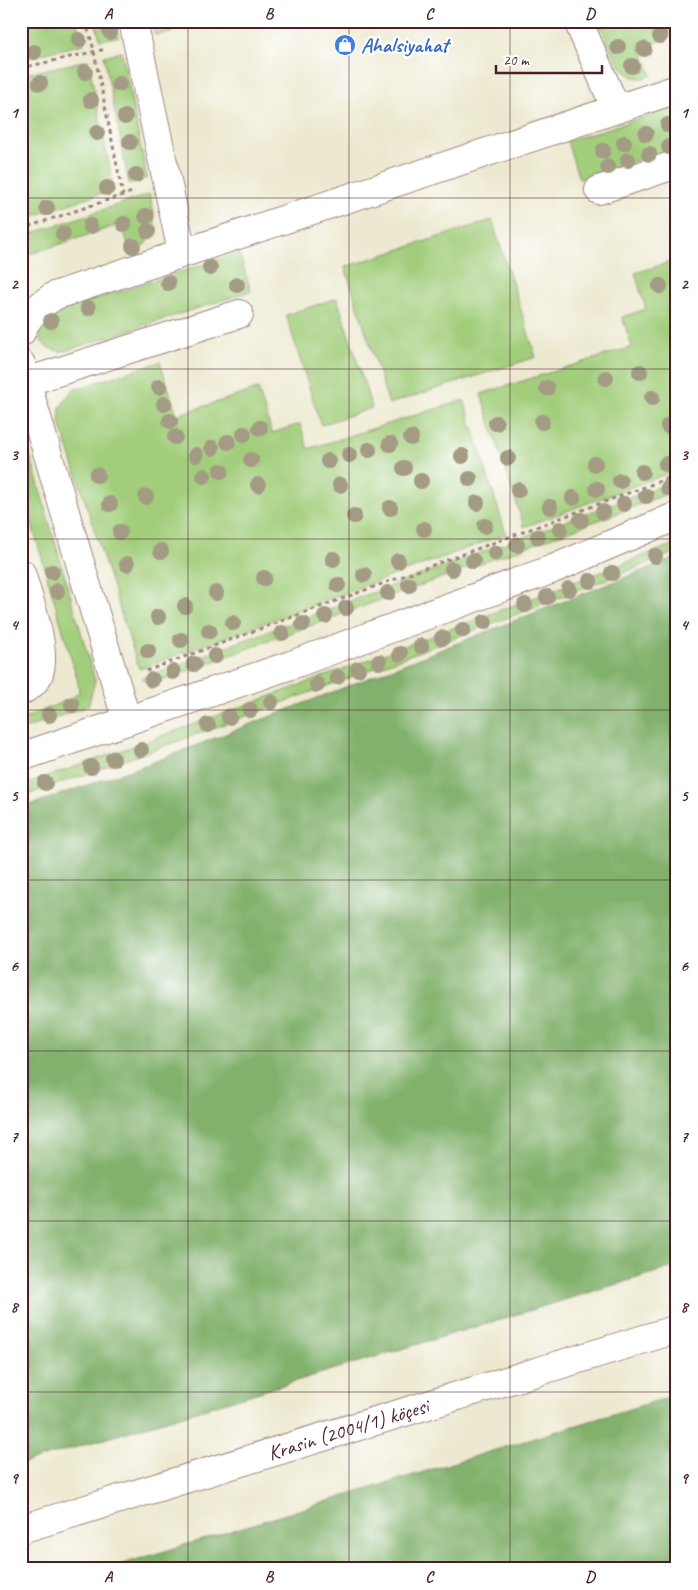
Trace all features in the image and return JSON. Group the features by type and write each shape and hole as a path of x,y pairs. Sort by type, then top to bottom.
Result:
{"street":[{"path":"578,21 616,109"},
{"path":"136,32 182,252"},
{"path":"21,332 25,321 37,307 54,296 677,89"},
{"path":"599,190 677,164"},
{"path":"127,721 24,373 239,314"},
{"path":"21,757 291,665 553,569 677,516"},
{"path":"21,573 41,643 42,662 38,677 28,688 21,691"},
{"name":"Krasin (2004/1) köçesi","path":"21,1529 677,1330"}],"path":[{"path":"85,21 94,51 123,195"},
{"path":"21,68 94,51 136,32"},
{"path":"21,229 167,180"},
{"path":"140,673 677,475"}],"green space":[{"path":"21,21 75,21 84,44 21,59"},
{"path":"95,21 115,21 119,37 100,40"},
{"path":"151,21 174,21 172,33 155,35"},
{"path":"598,21 677,21 677,34 641,49 652,75 641,78 632,76 624,70 612,51"},
{"path":"122,52 147,178 129,184 104,56"},
{"path":"88,60 114,189 21,220 21,75"},
{"path":"677,107 677,148 579,179 567,141"},
{"path":"150,194 155,221 154,229 148,241 131,252 121,224 21,257 21,237"},
{"path":"492,220 536,357 389,404 345,267"},
{"path":"239,253 251,291 65,351 48,347 40,338 39,331 41,325 52,313"},
{"path":"677,260 677,470 524,527 481,394 632,347 622,317 646,309 635,273"},
{"path":"337,298 372,408 321,425 286,315"},
{"path":"160,362 177,415 258,389 272,433 300,424 308,449 464,400 506,534 139,669 59,420 60,408 69,394 75,389"},
{"path":"21,424 95,681 88,706 21,730 21,720 72,698 79,692 78,682 21,487"},
{"path":"677,480 677,490 610,516 157,682 149,683 142,678"},
{"path":"677,543 677,552 596,584 268,708 21,797 21,786 268,697"},
{"path":"677,557 677,1266 21,1464 21,808 154,762"},
{"path":"672,1396 677,1398 677,1569 106,1569"}],"place":[{"name":"Ahalsiyahat","path":"345,45"}]}
